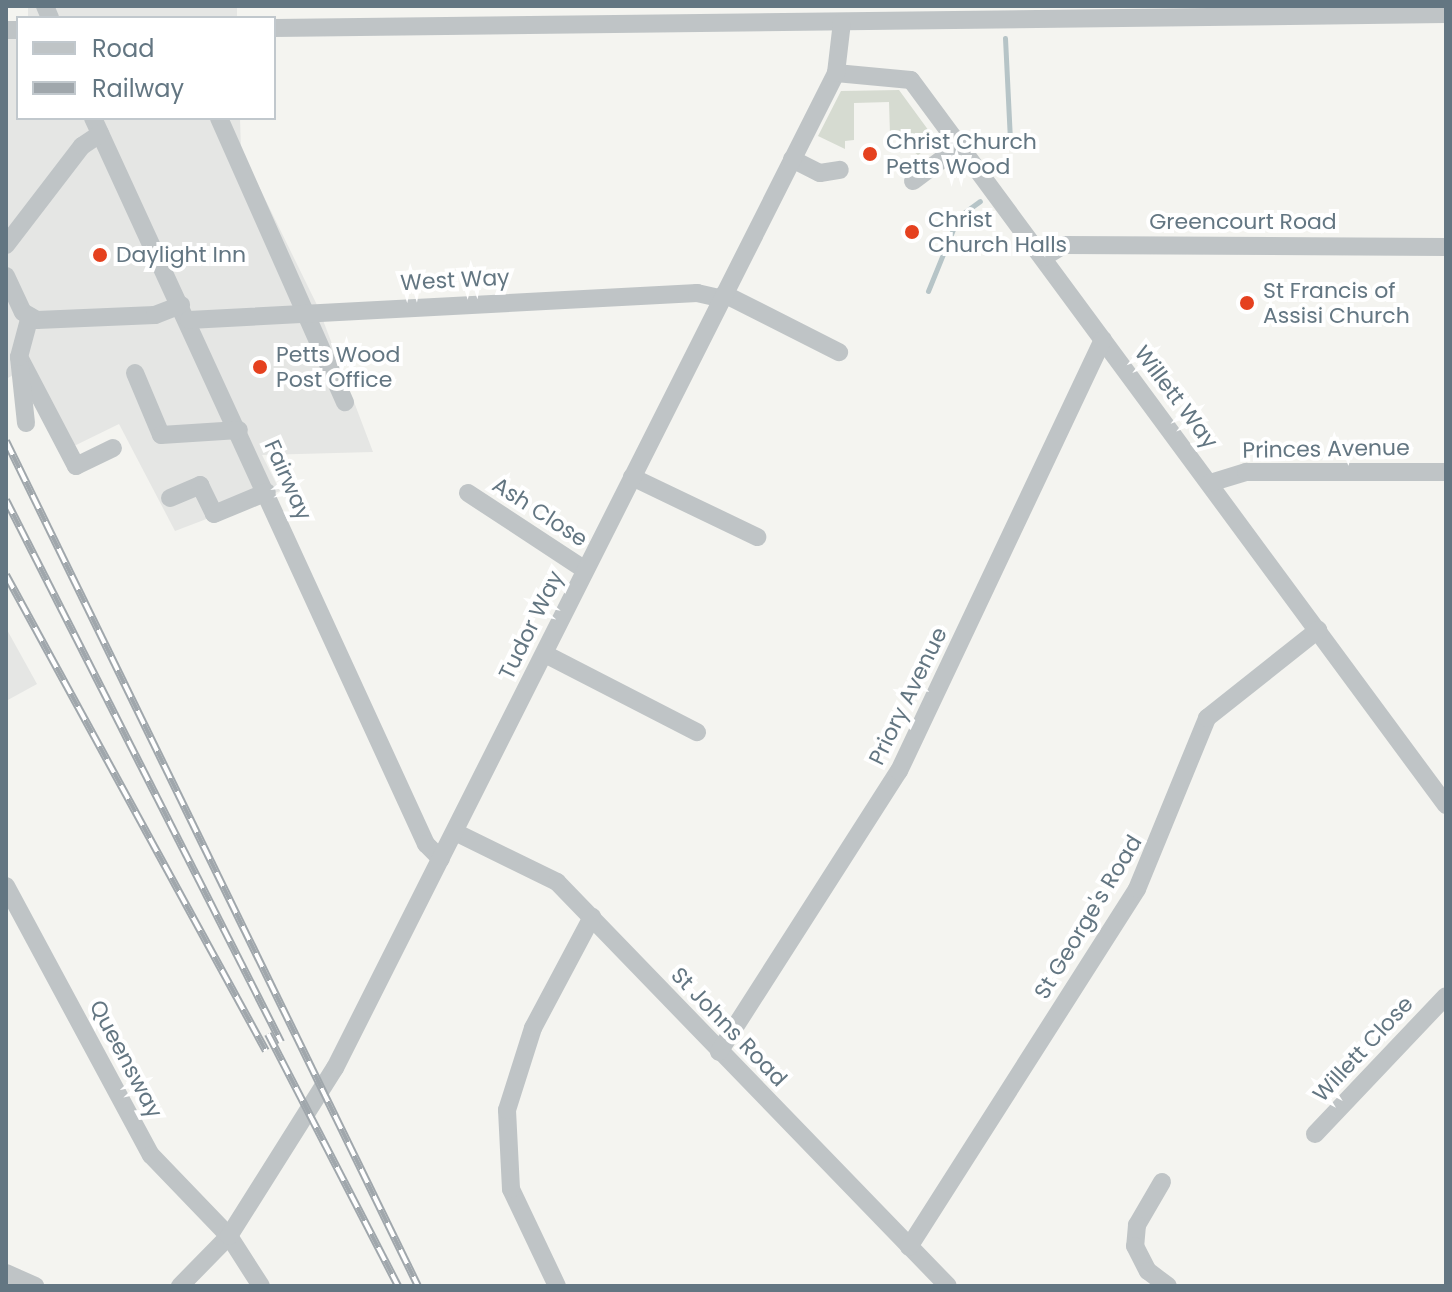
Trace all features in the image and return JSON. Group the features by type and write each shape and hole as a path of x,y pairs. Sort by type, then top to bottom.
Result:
{"street":[{"path":"276,28 842,22 864,14 1446,14"},
{"name":"Tudor Way","path":"180,1286 229,1236 319,1098 836,73 842,22"},
{"name":"Willett Way","path":"836,73 902,75 961,145 1446,805"},
{"path":"220,120 308,311 345,402"},
{"path":"6,245 97,126"},
{"name":"Fairway","path":"97,126 239,430 426,844 441,859"},
{"path":"913,181 961,145"},
{"path":"792,159 820,173 840,170"},
{"name":"Greencourt Road","path":"1044,257 1064,245 1446,247"},
{"path":"6,276 30,316 19,357 26,423"},
{"name":"West Way","path":"30,316 308,311 697,293 723,296 839,352"},
{"name":"Priory Avenue","path":"719,1052 899,771 1103,340"},
{"path":"19,357 76,466 113,448"},
{"path":"135,373 161,435 239,430"},
{"name":"Princes Avenue","path":"1210,483 1246,472 1446,472"},
{"path":"632,477 757,537"},
{"path":"170,498 200,485 214,514 267,492"},
{"name":"Ash Close","path":"468,493 585,570"},
{"name":"St George's Road","path":"909,1247 1137,889 1207,718 1318,630"},
{"path":"545,654 697,732"},
{"name":"St Johns Road","path":"455,832 537,869 592,917 948,1286"},
{"name":"Queensway","path":"6,886 151,1155 229,1236 261,1286"},
{"path":"570,1286 554,1279 511,1189 507,1110 533,1028 592,917"},
{"name":"Willett Close","path":"1315,1134 1446,996"},
{"path":"1162,1182 1137,1225 1135,1246 1148,1271 1168,1286"},
{"path":"6,1273 35,1286"}],"shaded area":[{"path":"28,6 237,6 237,16 28,16"},
{"path":"16,32 16,120 240,120 241,150 318,307 373,452 262,455 280,491 175,531 119,424 72,447 30,366 6,379 6,33"},
{"path":"899,90 937,142 918,155 890,135 889,102 854,103 854,140 845,141 845,149 818,136 841,91"},
{"path":"6,628 37,684 6,701"}],"waterway":[{"path":"1005,38 1010,141"},
{"path":"928,291 958,217 980,201"}],"railway":[{"path":"6,441 418,1286"},
{"path":"6,500 281,1042"},
{"path":"6,575 266,1051"},
{"path":"268,1034 398,1286"}],"place":[{"name":"Christ Church Petts Wood","path":"870,154"},
{"name":"Christ Church Halls","path":"912,232"},
{"name":"Daylight Inn","path":"100,255"},
{"name":"St Francis of Assisi Church","path":"1247,303"},
{"name":"Petts Wood Post Office","path":"260,367"}]}
